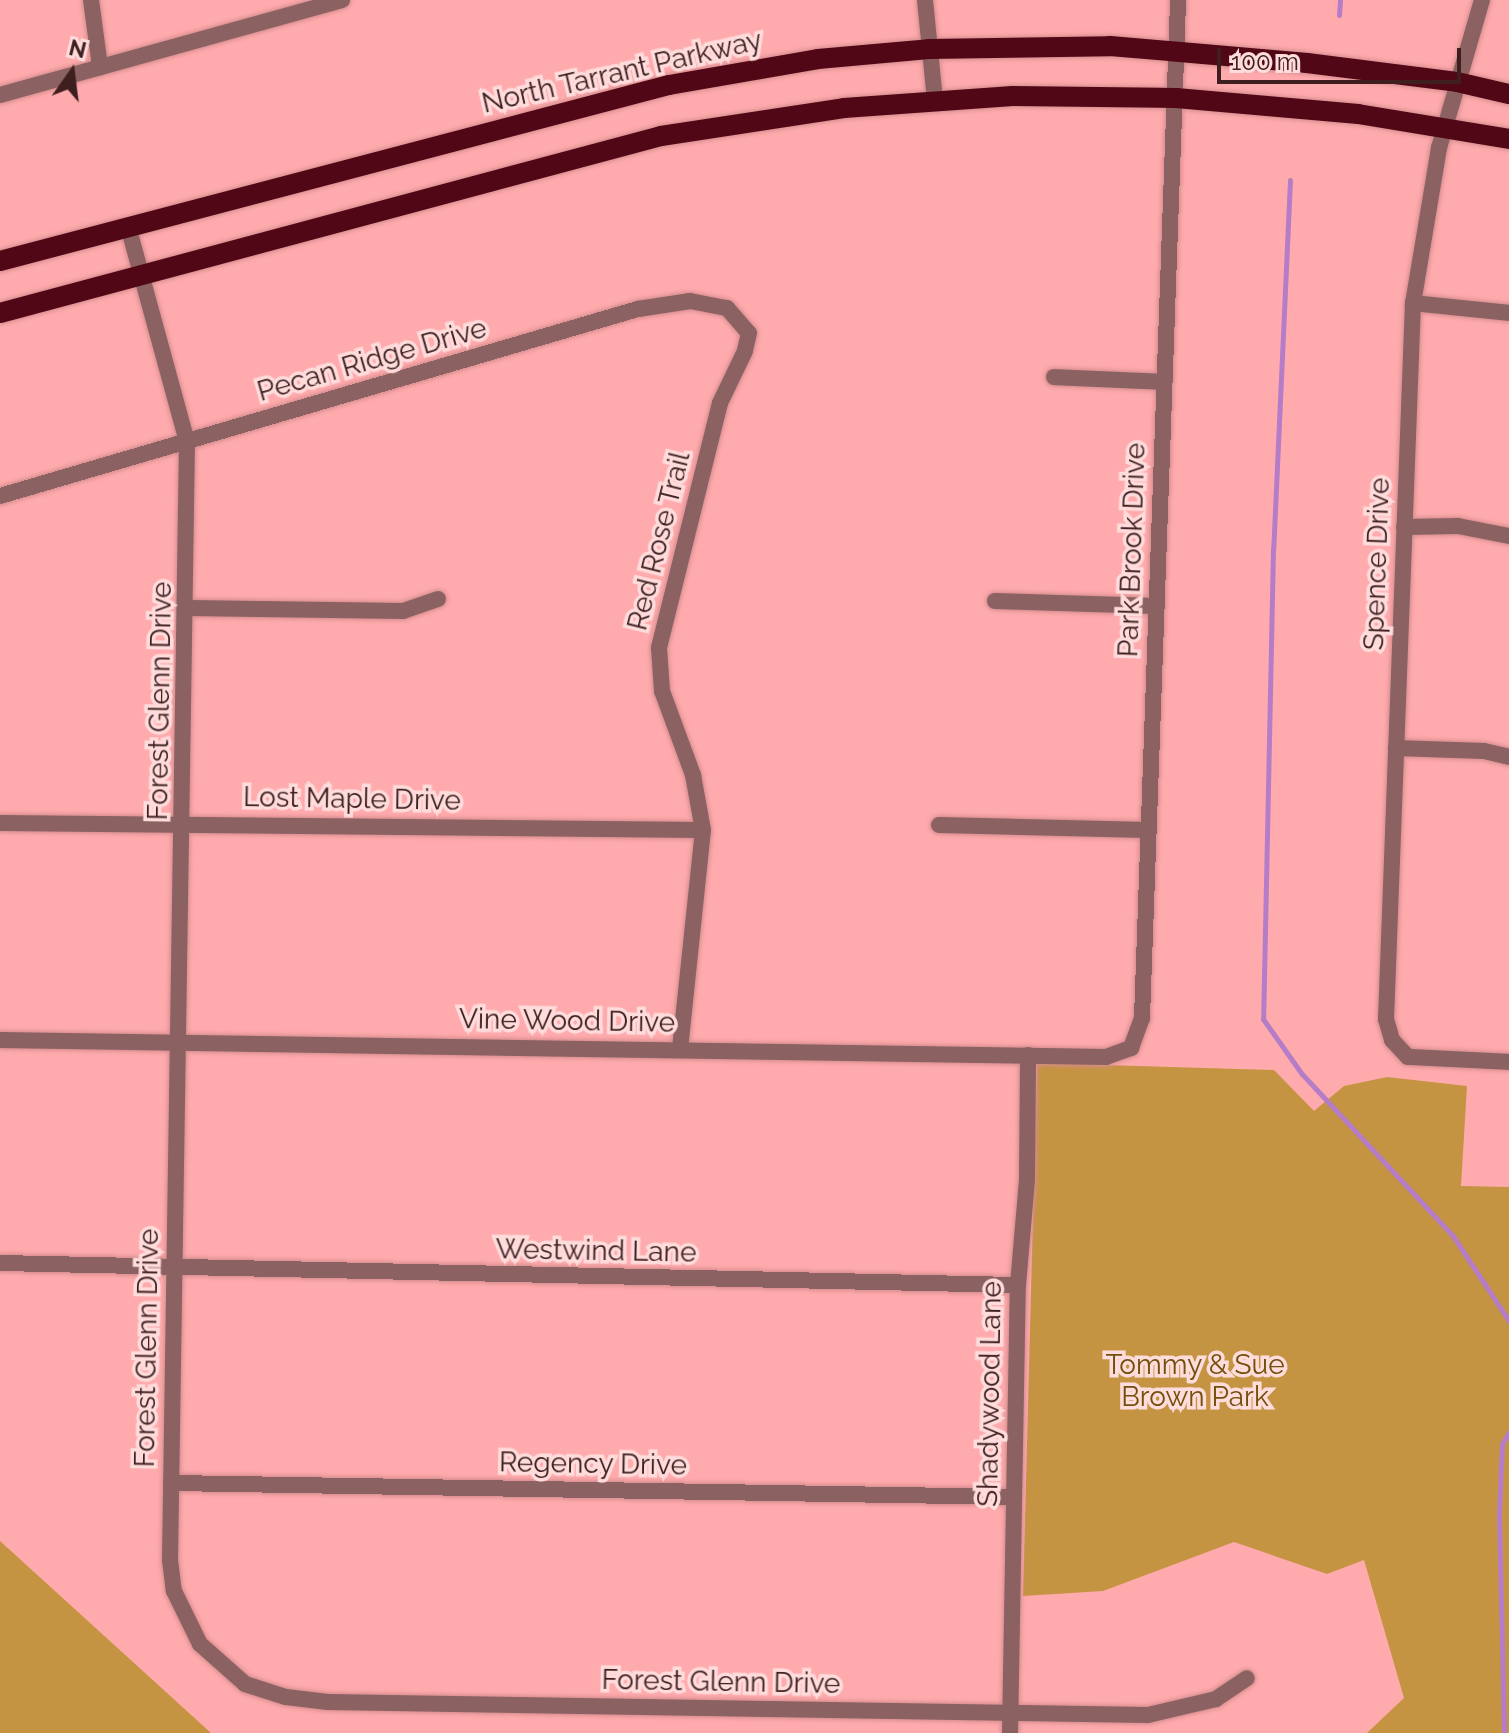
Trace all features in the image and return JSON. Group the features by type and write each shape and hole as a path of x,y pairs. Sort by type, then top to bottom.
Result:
{"main road":[{"name":"North Tarrant Parkway","path":"0,261 669,85 750,67 929,49 1110,46 1457,82 1509,94"},
{"path":"0,313 661,136 753,119 935,100 1176,98 1287,105 1509,139"}],"street":[{"path":"91,0 100,67"},
{"path":"0,95 340,0"},
{"path":"925,0 935,100"},
{"name":"Park Brook Drive","path":"1131,1048 1142,1018 1178,0"},
{"name":"Spence Drive","path":"1482,0 1444,127 1413,303 1386,1019 1398,1051 1417,1060 1509,1062"},
{"name":"Forest Glenn Drive","path":"128,226 187,441 185,823 170,1560 174,1591 187,1622 221,1667 245,1684 286,1697 1011,1714 1148,1715 1186,1710 1216,1699 1247,1678"},
{"name":"Pecan Ridge Drive","path":"0,496 638,309 690,301 712,304 735,314 749,333"},
{"path":"1413,303 1509,313"},
{"name":"Red Rose Trail","path":"680,1048 703,830 693,775 662,691 659,648 720,403 735,378 749,333"},
{"path":"1054,377 1164,382"},
{"path":"1404,527 1458,526 1509,536"},
{"path":"188,608 403,611 438,599"},
{"path":"995,601 1156,606"},
{"path":"1396,748 1458,748 1509,757"},
{"name":"Lost Maple Drive","path":"0,823 703,830"},
{"path":"939,825 1148,830"},
{"name":"Vine Wood Drive","path":"0,1040 680,1048 1106,1057 1131,1048"},
{"name":"Shadywood Lane","path":"1010,1733 1018,1285 1027,1179 1028,1055"},
{"name":"Westwind Lane","path":"0,1263 1018,1285"},
{"name":"Regency Drive","path":"171,1483 1014,1497"}],"green space":[{"name":"Tommy & Sue Brown Park","path":"1037,1063 1274,1070 1314,1111 1344,1086 1387,1077 1467,1086 1461,1186 1509,1187 1509,1733 1367,1733 1404,1698 1364,1560 1327,1574 1234,1542 1103,1591 1023,1596"},
{"path":"0,1541 211,1733 0,1733"}],"waterway":[{"path":"1339,15 1340,0"},
{"path":"1290,180 1273,549 1263,1019 1302,1074 1453,1236 1509,1321"},
{"path":"1504,1733 1499,1515 1502,1444 1509,1432"}]}
